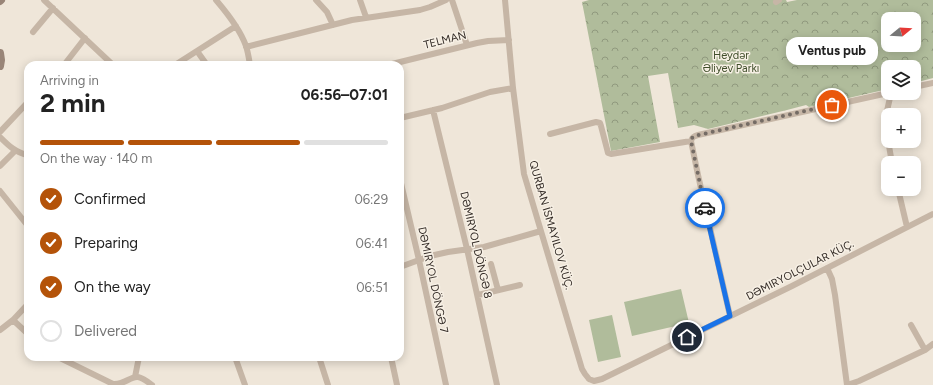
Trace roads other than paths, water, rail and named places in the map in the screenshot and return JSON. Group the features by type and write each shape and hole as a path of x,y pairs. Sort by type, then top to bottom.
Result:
{"street":[{"path":"44,0 109,61"},
{"path":"316,0 327,12 333,25"},
{"path":"360,0 366,18"},
{"path":"246,47 333,25 366,18 420,10 446,0"},
{"path":"452,0 467,45"},
{"path":"505,0 513,88 524,174 582,369 588,382"},
{"path":"218,1 236,26 246,47 249,61"},
{"path":"33,32 53,8"},
{"path":"181,61 236,26"},
{"path":"67,61 85,38"},
{"name":"TELMAN","path":"404,61 467,45 488,41 509,40"},
{"path":"197,51 204,61"},
{"path":"0,53 0,66"},
{"path":"921,86 933,83"},
{"path":"404,117 433,110 490,92 513,88"},
{"path":"730,316 698,175 691,141 692,138 698,134 881,95"},
{"path":"888,100 886,129 891,156"},
{"path":"0,132 24,106"},
{"name":"DƏMIRYOL DÖNGƏ 8","path":"433,110 478,295 497,385"},
{"path":"550,134 596,122 600,123 608,153 611,154 691,141"},
{"path":"0,137 15,151 24,154"},
{"path":"0,166 15,151"},
{"path":"0,192 24,221"},
{"name":"DƏMIRYOL DÖNGƏ 7","path":"404,196 446,385"},
{"path":"900,196 907,227"},
{"name":"DƏMIRYOLÇULAR KÜÇ.","path":"588,382 602,379 828,268 933,214"},
{"path":"404,266 430,256 484,247 541,232"},
{"path":"491,264 498,290"},
{"path":"828,268 835,295 847,385 859,381 925,350 933,344"},
{"path":"478,295 520,285"},
{"path":"0,330 24,308"},
{"path":"12,320 24,330"},
{"path":"911,324 925,350"},
{"path":"66,361 113,384 122,383 136,377 143,379 152,385"},
{"path":"136,377 138,361"},
{"path":"236,361 245,385"},
{"path":"320,361 328,385"},
{"path":"391,361 397,385"}],"place":[{"name":"Ventus pub","path":"832,105"}],"park label":[{"name":"Heydər Əliyev Parkı","path":"731,61"}]}
